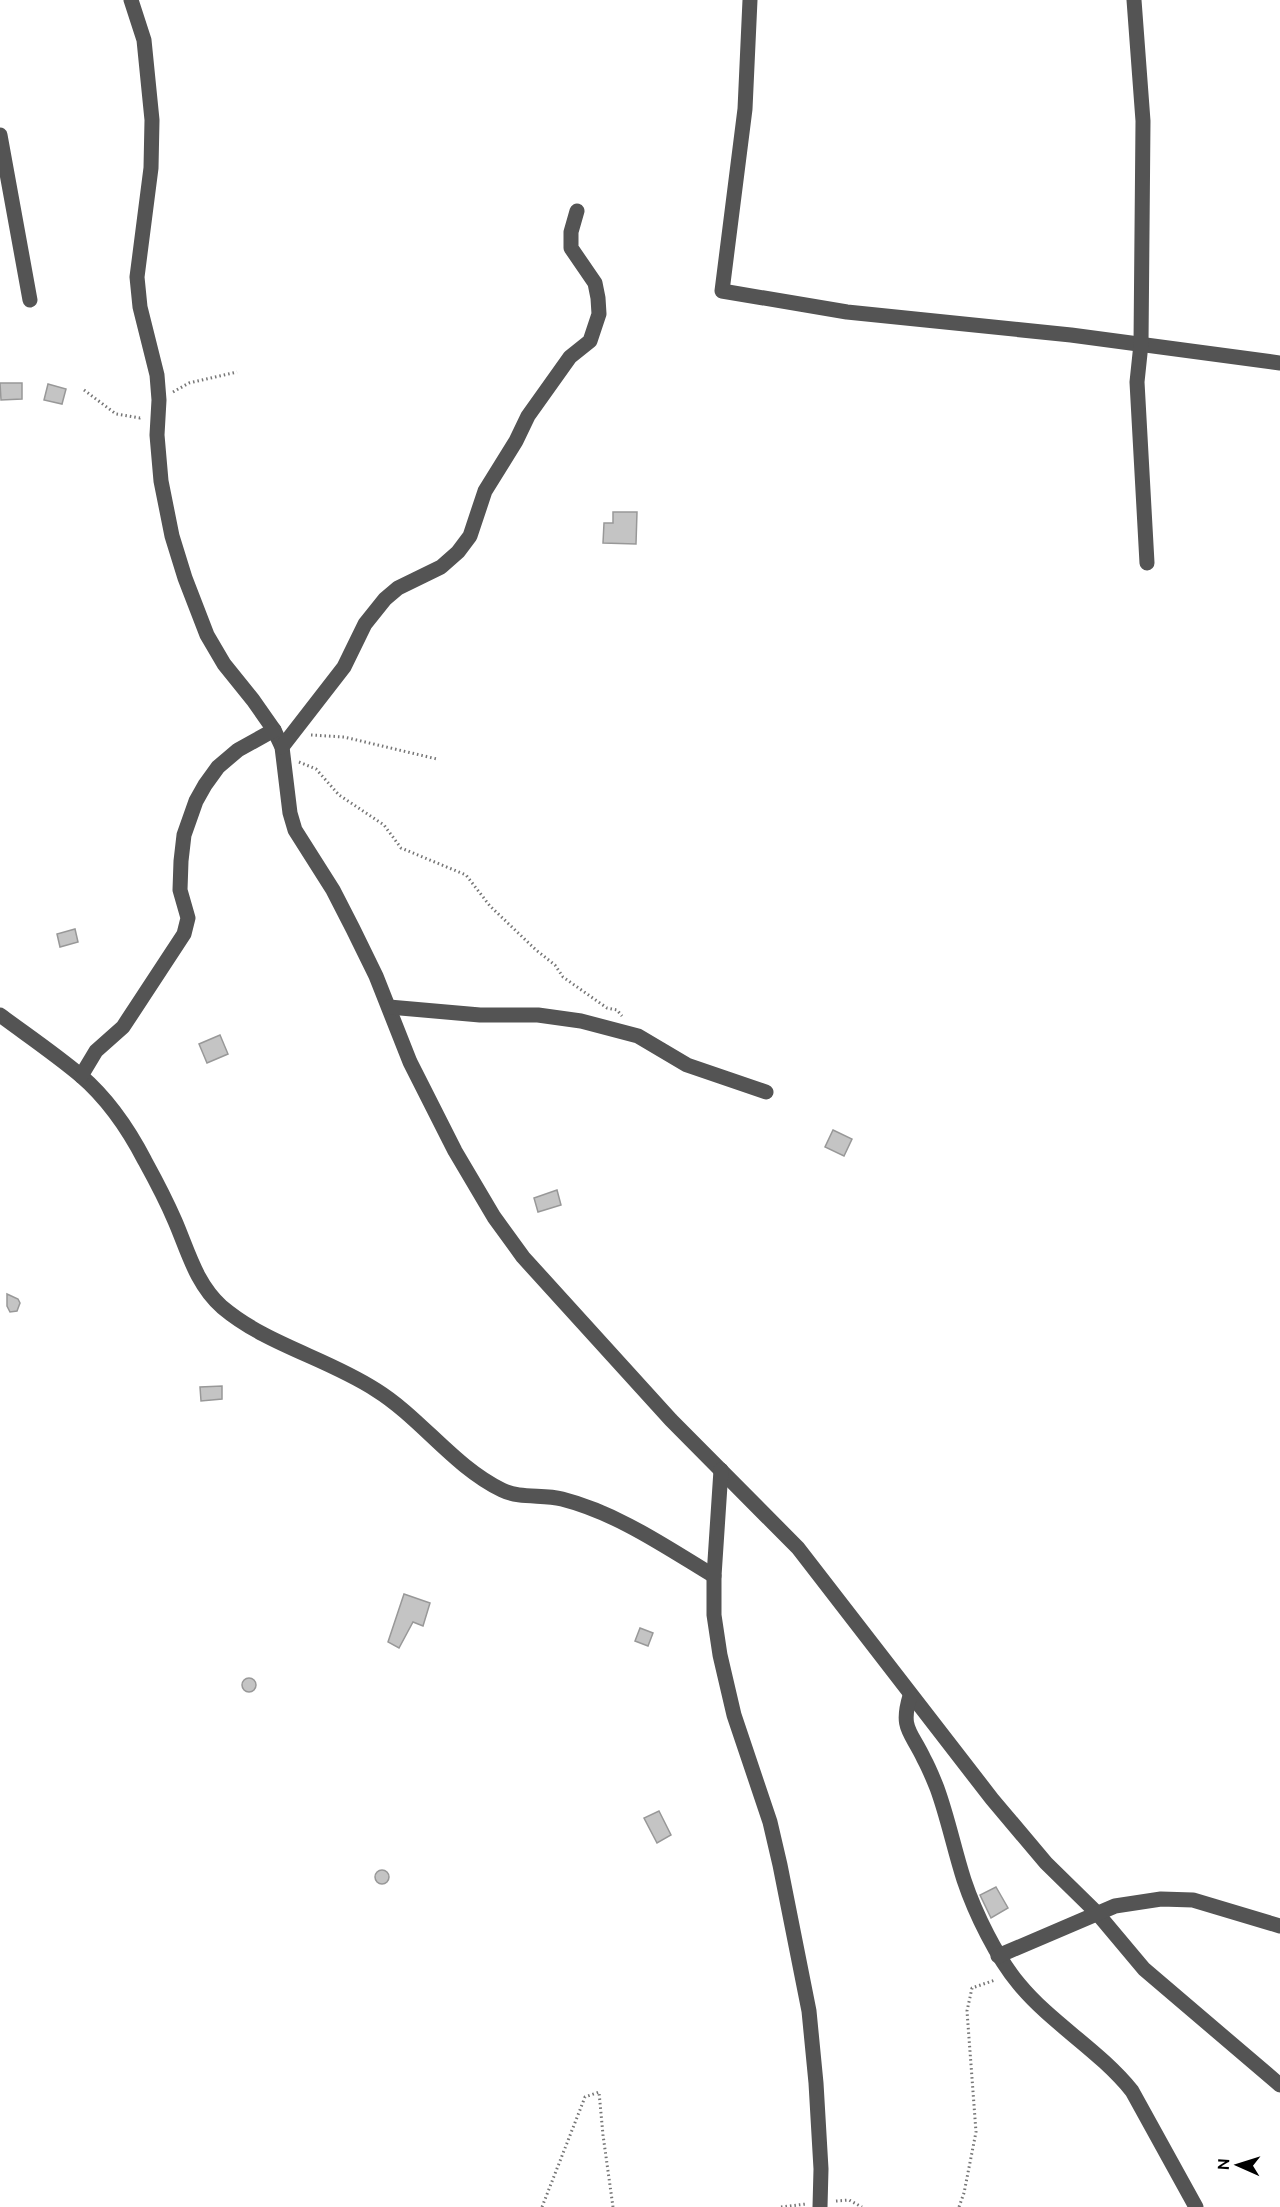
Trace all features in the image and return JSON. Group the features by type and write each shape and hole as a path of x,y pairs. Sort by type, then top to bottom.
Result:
{"street":[{"path":"131,0 144,40 152,120 151,168 137,277 140,307 157,375 159,400 157,435 161,481 172,536 184,578 207,635 224,664 254,700 274,730 282,747 290,813 296,830 333,890 376,976 428,1100 494,1217 524,1257 671,1420 798,1548 910,1696 1046,1863 1097,1913 1144,1969 1280,2085"},
{"path":"750,0 745,109 722,291 847,312 1142,344 1280,363"},
{"path":"1134,0 1143,121 1142,344 1137,382 1147,562"},
{"path":"0,135 30,300"},
{"path":"282,747 344,667 365,624 385,599 398,588 441,567 458,552 470,536 485,490 516,441 528,416 570,357 590,341 599,314 598,298 595,283 571,249 571,232 577,212"},
{"path":"81,1076 96,1051 123,1027 184,934 188,918 180,890 184,835 205,785 219,767 238,750 274,730"},
{"path":"389,1006 480,1015 538,1015 581,1021 638,1036 687,1065 766,1092"},
{"path":"0,1016 81,1076 126,1128 160,1189 191,1263 211,1295 222,1307 284,1345 342,1369 377,1390 400,1406 463,1463 503,1490 516,1494 562,1499 609,1516 656,1540 714,1576"},
{"path":"721,1470 714,1576 714,1615 720,1655 734,1715 773,1833 809,2011 821,2158 820,2207"},
{"path":"910,1696 906,1711 906,1725 924,1757 937,1790 964,1881 998,1956 1040,2007 1088,2046 1132,2091 1196,2207"},
{"path":"998,1956 1115,1906 1161,1899 1193,1900 1280,1926"}],"path":[{"path":"294,734 344,737 437,759"},
{"path":"282,747 298,761 316,769 339,795 384,825 401,848 466,875 490,906 555,965 563,977 607,1008 617,1010 638,1036"},
{"path":"959,2207 976,2132 967,2011 972,1988 1011,1974"},
{"path":"542,2207 585,2097 599,2092 613,2207"}],"building":[{"path":"0,383 22,383 22,399 1,400"},
{"path":"48,384 66,389 62,404 44,400"},
{"path":"613,512 637,512 636,544 603,543 604,523 613,523"},
{"path":"75,929 78,942 60,947 57,934"},
{"path":"220,1035 228,1054 207,1063 199,1044"},
{"path":"833,1130 852,1139 844,1156 825,1147"},
{"path":"557,1190 561,1205 538,1212 534,1198"},
{"path":"7,1294 18,1299 20,1303 17,1311 10,1312 7,1306"},
{"path":"222,1386 222,1399 201,1401 200,1387"},
{"path":"404,1594 430,1603 423,1626 413,1622 399,1648 388,1642"},
{"path":"640,1628 653,1633 648,1646 635,1641"},
{"path":"246,1678 252,1678 256,1685 252,1692 246,1692 242,1688 242,1682"},
{"path":"659,1811 671,1835 657,1843 644,1818"},
{"path":"382,1870 387,1872 389,1877 387,1882 382,1884 377,1882 375,1877 377,1872"},
{"path":"996,1887 1008,1908 991,1918 980,1895"}]}
